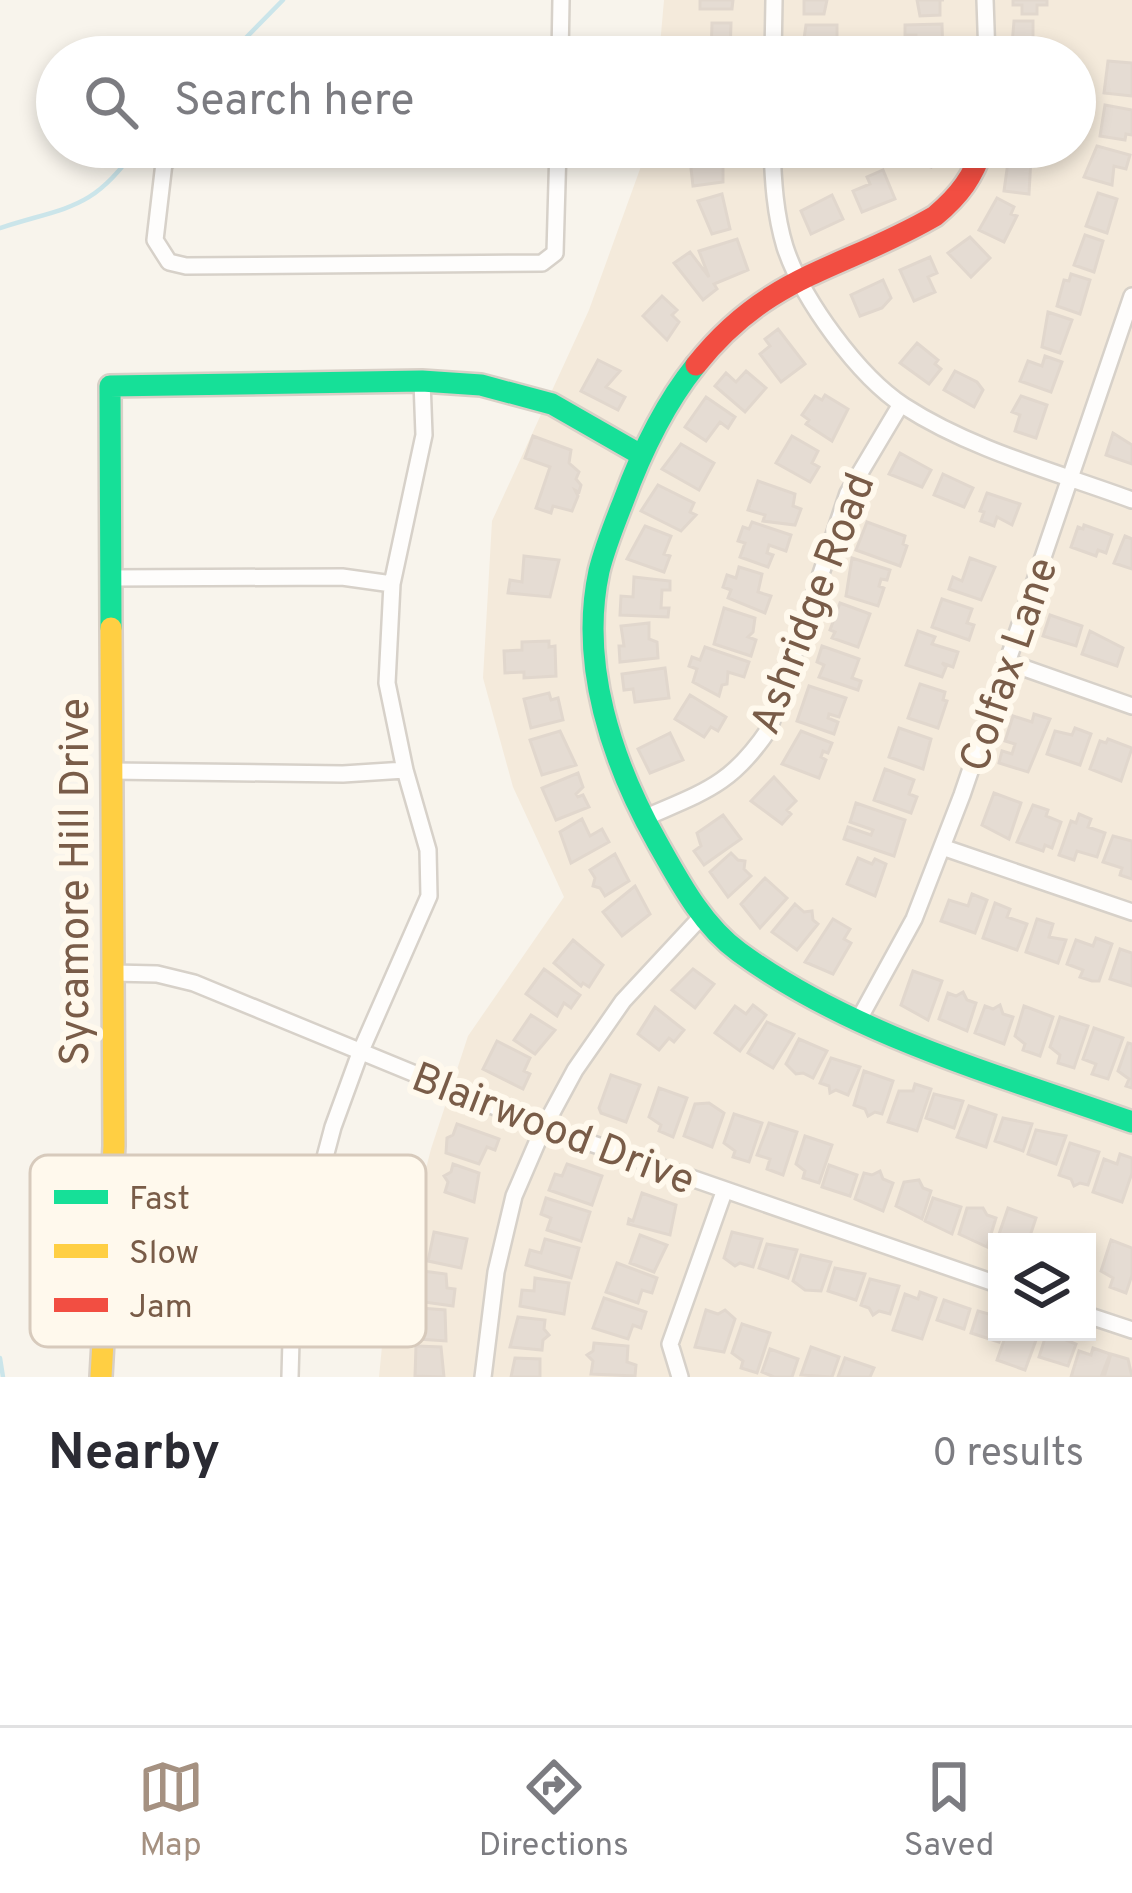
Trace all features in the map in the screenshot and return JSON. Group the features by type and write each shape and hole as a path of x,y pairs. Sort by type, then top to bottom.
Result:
{"street":[{"path":"560,36 561,0"},
{"path":"773,36 774,0"},
{"path":"985,0 986,36"},
{"path":"163,168 154,240 169,262 186,266 542,263 555,253 557,168"},
{"path":"773,168 776,209 798,278 844,346 901,404 950,431 1132,500"},
{"path":"979,168 967,190 944,211 798,278 764,299 720,336 677,388 641,455 597,582 594,628 602,698 642,819 702,916 738,951 858,1022 1132,1122"},
{"name":"Colfax Lane","path":"858,1022 914,919 942,847 1132,296"},
{"path":"326,1155 360,1053 429,896 428,850 387,683 392,584 424,435 422,381 481,385 552,404 641,455"},
{"name":"Sycamore Hill Drive","path":"113,1155 110,386 422,381"},
{"name":"Ashridge Road","path":"642,819 729,777 747,763 769,729 848,493 901,404"},
{"path":"111,578 342,577 392,584"},
{"path":"1007,662 1132,706"},
{"path":"111,771 343,774 405,770"},
{"path":"942,847 1132,912"},
{"path":"483,1377 496,1272 514,1196 544,1127 575,1070 623,1001 702,916"},
{"name":"Blairwood Drive","path":"113,973 157,974 194,982 544,1127 988,1282"},
{"path":"680,1377 670,1344 724,1192"},
{"path":"1096,1318 1132,1330"},
{"name":"Sycamore Hill Drive","path":"101,1377 103,1347"},
{"path":"290,1377 291,1347"}],"shaded area":[{"path":"664,0 1132,0 1132,1377 379,1377 382,1347 426,1347 426,1168 468,1036 564,897 513,787 483,678 492,521 589,310 640,168 1096,168 1096,36 661,36"}],"building":[{"path":"700,0 733,0 732,9 700,9"},
{"path":"804,0 827,0 824,14 804,14"},
{"path":"917,0 940,0 940,15 920,16"},
{"path":"1013,0 1047,0 1047,5 1037,5 1037,14 1022,14 1022,5 1013,5"},
{"path":"1014,21 1033,21 1033,36 1013,36"},
{"path":"712,23 731,23 731,36 712,36"},
{"path":"942,24 942,36 905,35 905,25"},
{"path":"806,25 837,25 837,36 804,36"},
{"path":"1108,61 1132,63 1132,96 1104,93"},
{"path":"1105,105 1132,110 1132,135 1126,134 1125,140 1100,136"},
{"path":"1096,148 1130,155 1126,169 1114,166 1112,185 1084,177 1088,168 1096,168"},
{"path":"691,168 723,168 723,182 693,186"},
{"path":"1007,168 1030,168 1029,194 1004,191"},
{"path":"883,170 895,199 862,212 853,191 870,184 867,177"},
{"path":"1098,193 1117,199 1107,233 1086,226"},
{"path":"722,194 730,229 712,234 698,201"},
{"path":"832,195 843,219 811,234 801,211"},
{"path":"997,198 1014,207 1011,214 1017,216 1004,242 979,230"},
{"path":"1085,235 1103,241 1094,272 1074,265"},
{"path":"970,237 990,258 971,277 948,253"},
{"path":"737,239 748,270 714,284 717,289 703,300 674,263 690,252 709,277 699,251"},
{"path":"930,257 937,273 928,277 935,292 914,301 900,270"},
{"path":"1071,274 1090,280 1080,314 1057,306 1064,280 1069,281"},
{"path":"883,280 891,298 882,308 860,316 851,295"},
{"path":"662,296 677,310 672,315 679,322 667,340 643,316"},
{"path":"1048,312 1072,320 1060,353 1042,347"},
{"path":"778,329 805,364 781,382 760,354 770,346 765,339"},
{"path":"917,343 938,360 935,364 941,369 929,384 900,363"},
{"path":"1045,356 1062,362 1051,392 1020,381 1028,361 1042,366"},
{"path":"598,360 620,371 606,387 625,397 618,410 581,391"},
{"path":"746,371 766,388 745,412 715,386 726,373 736,382"},
{"path":"955,371 983,390 974,407 944,390"},
{"path":"825,395 848,409 832,441 806,424 809,420 802,415 815,396 822,400"},
{"path":"1021,396 1047,405 1036,438 1015,431 1020,415 1012,412"},
{"path":"706,397 735,417 728,428 720,422 706,441 685,427"},
{"path":"1113,433 1132,445 1132,464 1106,455"},
{"path":"533,436 571,450 569,463 579,472 576,479 581,485 579,492 575,490 578,496 572,511 553,506 551,513 536,508 550,467 525,458"},
{"path":"792,436 818,451 812,463 819,467 810,482 776,463"},
{"path":"681,444 714,463 699,490 662,469"},
{"path":"900,453 931,470 922,487 889,474"},
{"path":"943,474 973,488 964,507 934,495"},
{"path":"758,481 795,494 793,506 801,509 795,525 763,521 765,515 748,510"},
{"path":"658,485 694,503 690,512 696,515 681,531 641,511"},
{"path":"987,493 1020,504 1012,525 997,517 994,526 981,521"},
{"path":"752,522 791,535 786,551 769,545 767,553 773,555 768,567 740,557 745,543 738,541 743,527 749,529"},
{"path":"867,522 905,536 907,546 900,566 856,550"},
{"path":"645,526 671,536 664,572 627,559"},
{"path":"1078,527 1112,535 1106,553 1098,550 1096,556 1071,547"},
{"path":"1125,536 1132,539 1132,569 1114,563"},
{"path":"524,556 559,560 550,597 508,593 510,580 522,582"},
{"path":"852,558 890,570 887,580 881,579 879,586 884,588 878,606 846,596"},
{"path":"970,558 995,567 981,600 949,589 953,577 962,581"},
{"path":"739,567 762,574 758,592 771,596 765,613 728,598 731,590 723,587 727,575 736,578"},
{"path":"634,577 670,581 670,590 662,590 661,608 669,608 668,617 620,615 621,596 633,597"},
{"path":"942,599 972,609 967,623 974,625 969,640 932,627"},
{"path":"840,603 870,614 858,647 832,638 835,632 830,630"},
{"path":"724,608 755,618 748,637 756,640 751,656 714,644"},
{"path":"1050,615 1082,626 1076,646 1043,636"},
{"path":"649,623 649,639 657,642 658,658 620,662 621,626"},
{"path":"918,631 935,637 932,644 958,652 953,667 942,663 946,667 942,677 906,665"},
{"path":"1090,631 1123,648 1117,666 1082,654"},
{"path":"549,641 549,647 555,646 556,676 524,678 524,672 505,673 504,651 522,650 522,642"},
{"path":"822,646 859,659 852,678 861,681 858,690 819,677 824,665 817,662"},
{"path":"705,647 749,662 744,677 728,672 719,696 693,682 697,669 689,666 692,657 700,660"},
{"path":"665,668 669,698 635,702 633,689 624,690 622,674"},
{"path":"920,684 945,692 943,700 947,701 938,728 908,718"},
{"path":"809,686 846,698 839,717 829,714 828,718 838,722 834,734 797,721"},
{"path":"549,693 551,700 558,698 563,720 531,728 524,699"},
{"path":"690,695 726,717 718,731 711,727 704,737 675,719"},
{"path":"1034,714 1050,719 1028,772 999,763 1002,751 1012,754 1015,744 1005,741 1013,716 1032,722"},
{"path":"899,728 931,739 923,769 889,757"},
{"path":"1075,728 1091,734 1080,765 1047,754 1055,731 1072,735"},
{"path":"560,731 576,765 542,775 530,740"},
{"path":"801,731 832,743 828,753 823,751 821,757 826,760 819,778 782,764"},
{"path":"670,733 683,760 650,773 638,749"},
{"path":"1108,739 1132,748 1121,781 1090,769 1100,741"},
{"path":"885,769 914,780 909,794 917,797 911,813 874,800"},
{"path":"578,773 583,787 576,794 583,795 589,807 556,820 542,788"},
{"path":"774,777 796,801 782,824 751,801"},
{"path":"994,793 1021,803 1009,839 982,825"},
{"path":"856,803 905,820 894,856 844,839 848,827 871,835 873,830 850,822"},
{"path":"1033,805 1061,822 1052,848 1045,845 1043,851 1017,842"},
{"path":"1079,814 1091,819 1088,827 1105,833 1097,857 1077,851 1074,860 1059,855 1071,821 1076,823"},
{"path":"723,815 741,839 704,865 694,851 701,846 697,833"},
{"path":"582,819 590,836 602,829 609,842 571,863 560,832"},
{"path":"1113,836 1132,841 1132,879 1120,875 1122,868 1103,862"},
{"path":"731,853 745,861 744,869 751,876 728,897 710,872"},
{"path":"615,854 629,881 605,896 593,886 590,870"},
{"path":"858,858 886,864 875,896 847,884"},
{"path":"765,878 787,898 760,928 741,904"},
{"path":"635,886 650,914 622,936 603,912"},
{"path":"972,894 987,900 975,933 941,921 949,900 968,906"},
{"path":"995,903 1010,909 1007,917 1027,924 1017,950 983,938"},
{"path":"795,904 804,912 812,911 818,924 797,950 772,932"},
{"path":"833,919 850,929 844,939 851,943 833,974 805,962"},
{"path":"1037,919 1053,924 1049,937 1066,940 1058,963 1026,952"},
{"path":"1096,938 1112,944 1099,981 1092,981 1080,977 1083,970 1067,964 1076,940 1093,946"},
{"path":"573,940 603,965 589,987 581,986 554,963"},
{"path":"1120,949 1132,953 1132,986 1110,979"},
{"path":"544,969 580,995 571,1008 564,1003 557,1016 526,994"},
{"path":"693,969 714,984 695,1008 672,990"},
{"path":"913,971 942,981 928,1020 901,1005"},
{"path":"963,992 976,1003 967,1031 939,1019 948,993"},
{"path":"753,1005 766,1015 740,1051 715,1033 735,1006 746,1014"},
{"path":"1000,1005 1003,1014 1013,1017 1004,1044 975,1033 985,1006"},
{"path":"1024,1006 1053,1017 1040,1056 1023,1050 1025,1044 1015,1036"},
{"path":"655,1007 684,1030 659,1050 638,1034"},
{"path":"531,1015 555,1030 535,1054 514,1040"},
{"path":"1060,1017 1088,1026 1074,1068 1058,1063 1060,1055 1050,1047"},
{"path":"767,1022 794,1034 773,1068 748,1053"},
{"path":"1094,1028 1123,1038 1108,1079 1092,1074 1096,1064 1083,1059"},
{"path":"799,1039 827,1051 813,1078 796,1074 786,1064"},
{"path":"497,1041 530,1058 523,1089 483,1069"},
{"path":"1128,1043 1132,1044 1132,1088 1118,1071"},
{"path":"831,1058 860,1067 848,1095 836,1090 830,1093 829,1086 820,1083"},
{"path":"864,1071 893,1081 882,1114 868,1116 865,1109 854,1105"},
{"path":"611,1075 640,1085 626,1122 599,1108"},
{"path":"915,1084 931,1089 917,1131 888,1122 899,1091 913,1091"},
{"path":"659,1088 687,1098 673,1137 659,1131 661,1125 649,1117"},
{"path":"934,1094 963,1101 954,1128 926,1118"},
{"path":"709,1103 724,1113 712,1147 684,1136 695,1104"},
{"path":"969,1106 996,1115 986,1147 957,1137"},
{"path":"734,1114 762,1123 749,1162 733,1157 735,1151 724,1143"},
{"path":"1003,1118 1032,1124 1023,1151 995,1141"},
{"path":"769,1123 797,1132 783,1175 767,1169 770,1159 757,1155"},
{"path":"457,1124 499,1139 495,1150 487,1147 479,1164 446,1153 447,1138"},
{"path":"1036,1130 1066,1136 1056,1164 1028,1154"},
{"path":"805,1136 832,1145 819,1183 803,1178 805,1171 796,1164"},
{"path":"1070,1143 1099,1152 1088,1185 1074,1186 1071,1179 1059,1175"},
{"path":"1120,1154 1132,1158 1122,1202 1093,1192 1104,1159 1117,1164"},
{"path":"453,1164 479,1173 474,1202 445,1192 448,1182 444,1176"},
{"path":"567,1164 602,1176 592,1205 549,1190 555,1174 562,1176"},
{"path":"829,1165 857,1175 850,1196 822,1187"},
{"path":"880,1171 883,1179 893,1183 883,1211 855,1199 864,1173"},
{"path":"919,1180 931,1191 922,1219 896,1206 904,1182"},
{"path":"642,1193 676,1205 670,1235 628,1224"},
{"path":"546,1198 590,1212 581,1241 547,1230 551,1218 541,1214"},
{"path":"933,1198 961,1207 952,1234 925,1221"},
{"path":"967,1208 983,1208 996,1218 987,1247 959,1234"},
{"path":"1008,1208 1036,1218 1031,1233 999,1233"},
{"path":"434,1232 467,1239 461,1268 428,1261"},
{"path":"732,1232 762,1239 753,1267 735,1266 724,1258"},
{"path":"640,1235 667,1245 654,1272 630,1263"},
{"path":"545,1239 579,1248 571,1278 526,1265 530,1250 541,1253"},
{"path":"1111,1240 1132,1248 1126,1293 1110,1287 1113,1278 1101,1271"},
{"path":"767,1244 797,1250 788,1278 759,1268"},
{"path":"801,1255 831,1262 821,1291 805,1290 793,1281"},
{"path":"617,1263 657,1278 652,1293 642,1290 638,1303 606,1292"},
{"path":"835,1268 865,1274 856,1300 828,1291"},
{"path":"426,1271 446,1274 447,1288 455,1289 453,1306 426,1302"},
{"path":"535,1278 569,1283 564,1314 520,1306 522,1290 534,1291"},
{"path":"870,1279 899,1286 890,1314 879,1311 873,1315 861,1305"},
{"path":"920,1292 936,1298 922,1339 893,1330 905,1294 918,1299"},
{"path":"604,1298 646,1312 641,1328 633,1325 628,1339 593,1328"},
{"path":"944,1300 970,1309 964,1329 937,1320"},
{"path":"426,1308 445,1310 446,1341 426,1340"},
{"path":"706,1310 718,1314 725,1310 735,1319 724,1352 695,1347"},
{"path":"978,1311 988,1314 988,1338 971,1333"},
{"path":"518,1317 545,1320 549,1335 542,1350 510,1347"},
{"path":"742,1324 770,1333 757,1373 741,1368 743,1361 732,1353"},
{"path":"1004,1341 1036,1341 1025,1370 997,1360"},
{"path":"1044,1341 1076,1344 1068,1366 1039,1357"},
{"path":"594,1343 628,1346 627,1362 636,1365 635,1376 591,1374 593,1361 587,1355"},
{"path":"416,1347 441,1347 444,1377 415,1376"},
{"path":"811,1347 839,1357 832,1377 801,1375"},
{"path":"1093,1348 1110,1354 1101,1377 1071,1377 1079,1351 1091,1355"},
{"path":"770,1349 798,1359 792,1377 762,1372"},
{"path":"1111,1354 1128,1359 1132,1377 1104,1377"},
{"path":"515,1358 540,1359 540,1377 511,1377"},
{"path":"845,1358 874,1368 870,1377 838,1377"}],"waterway":[{"path":"248,36 283,0"},
{"path":"0,228 78,203 121,168"},
{"path":"0,1358 3,1377"}],"traffic: fast":[{"path":"696,365 663,413 637,466 604,553 594,606 597,677 614,746 674,872 726,941 830,1007 929,1051 1132,1122"},
{"path":"111,628 110,386 422,381 481,385 552,404 641,455"}],"traffic: slow":[{"path":"111,628 113,1155"},
{"path":"101,1377 103,1347"}],"traffic: jam":[{"path":"696,365 723,334 779,292 935,216 952,201 974,168"}]}
